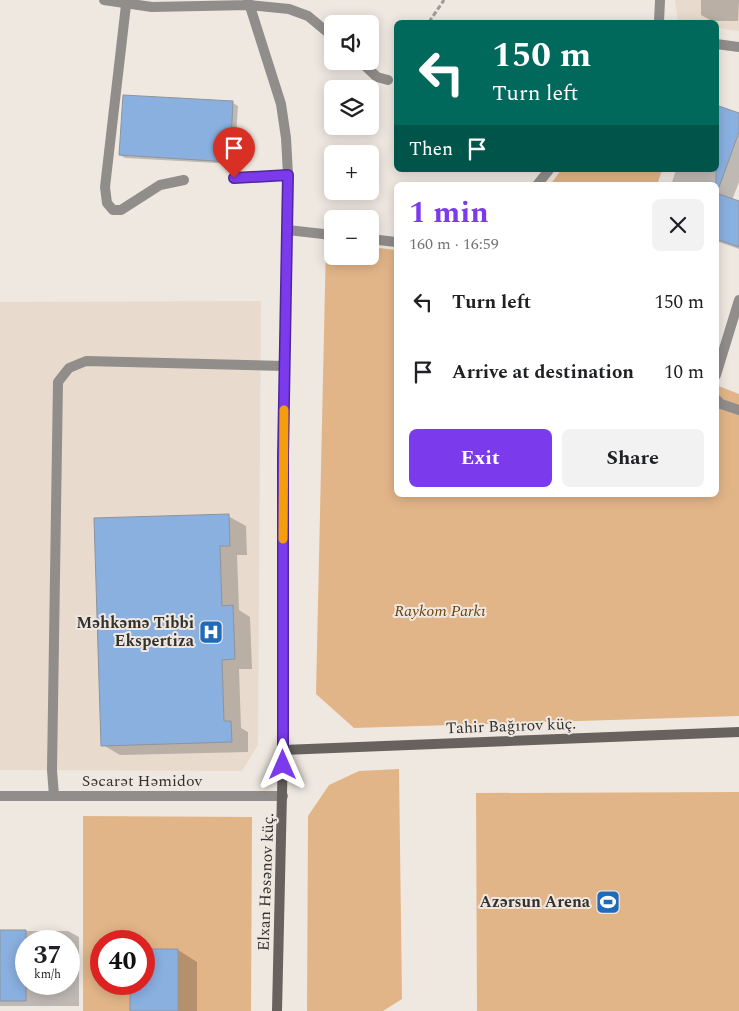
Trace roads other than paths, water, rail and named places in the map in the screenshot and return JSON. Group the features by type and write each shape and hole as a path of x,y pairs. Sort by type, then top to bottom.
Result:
{"street":[{"path":"104,0 126,5 152,7 248,3 289,9 308,16 324,29"},
{"path":"660,0 660,20"},
{"name":"Elxan Həsənov küç.","path":"248,3 281,104 286,138 288,175 283,457 283,796 277,1011"},
{"path":"126,5 105,187 107,203 113,210 121,210 160,185 184,180"},
{"path":"719,44 739,47"},
{"path":"370,70 377,77 388,80"},
{"path":"539,182 547,172"},
{"path":"234,178 288,175"},
{"path":"288,230 324,234"},
{"path":"379,240 394,242"},
{"path":"719,364 739,300"},
{"path":"54,796 52,770 58,382 69,368 86,361 285,366"},
{"path":"719,402 739,410"},
{"name":"Tahir Bağırov küç.","path":"283,750 739,732"},
{"name":"Səcarət Həmidov","path":"0,796 283,796"}],"place":[{"name":"Məhkəmə Tibbi Ekspertiza","path":"211,632"},
{"name":"Azərsun Arena","path":"608,902"}],"park label":[{"name":"Raykom Parkı","path":"440,611"}]}
